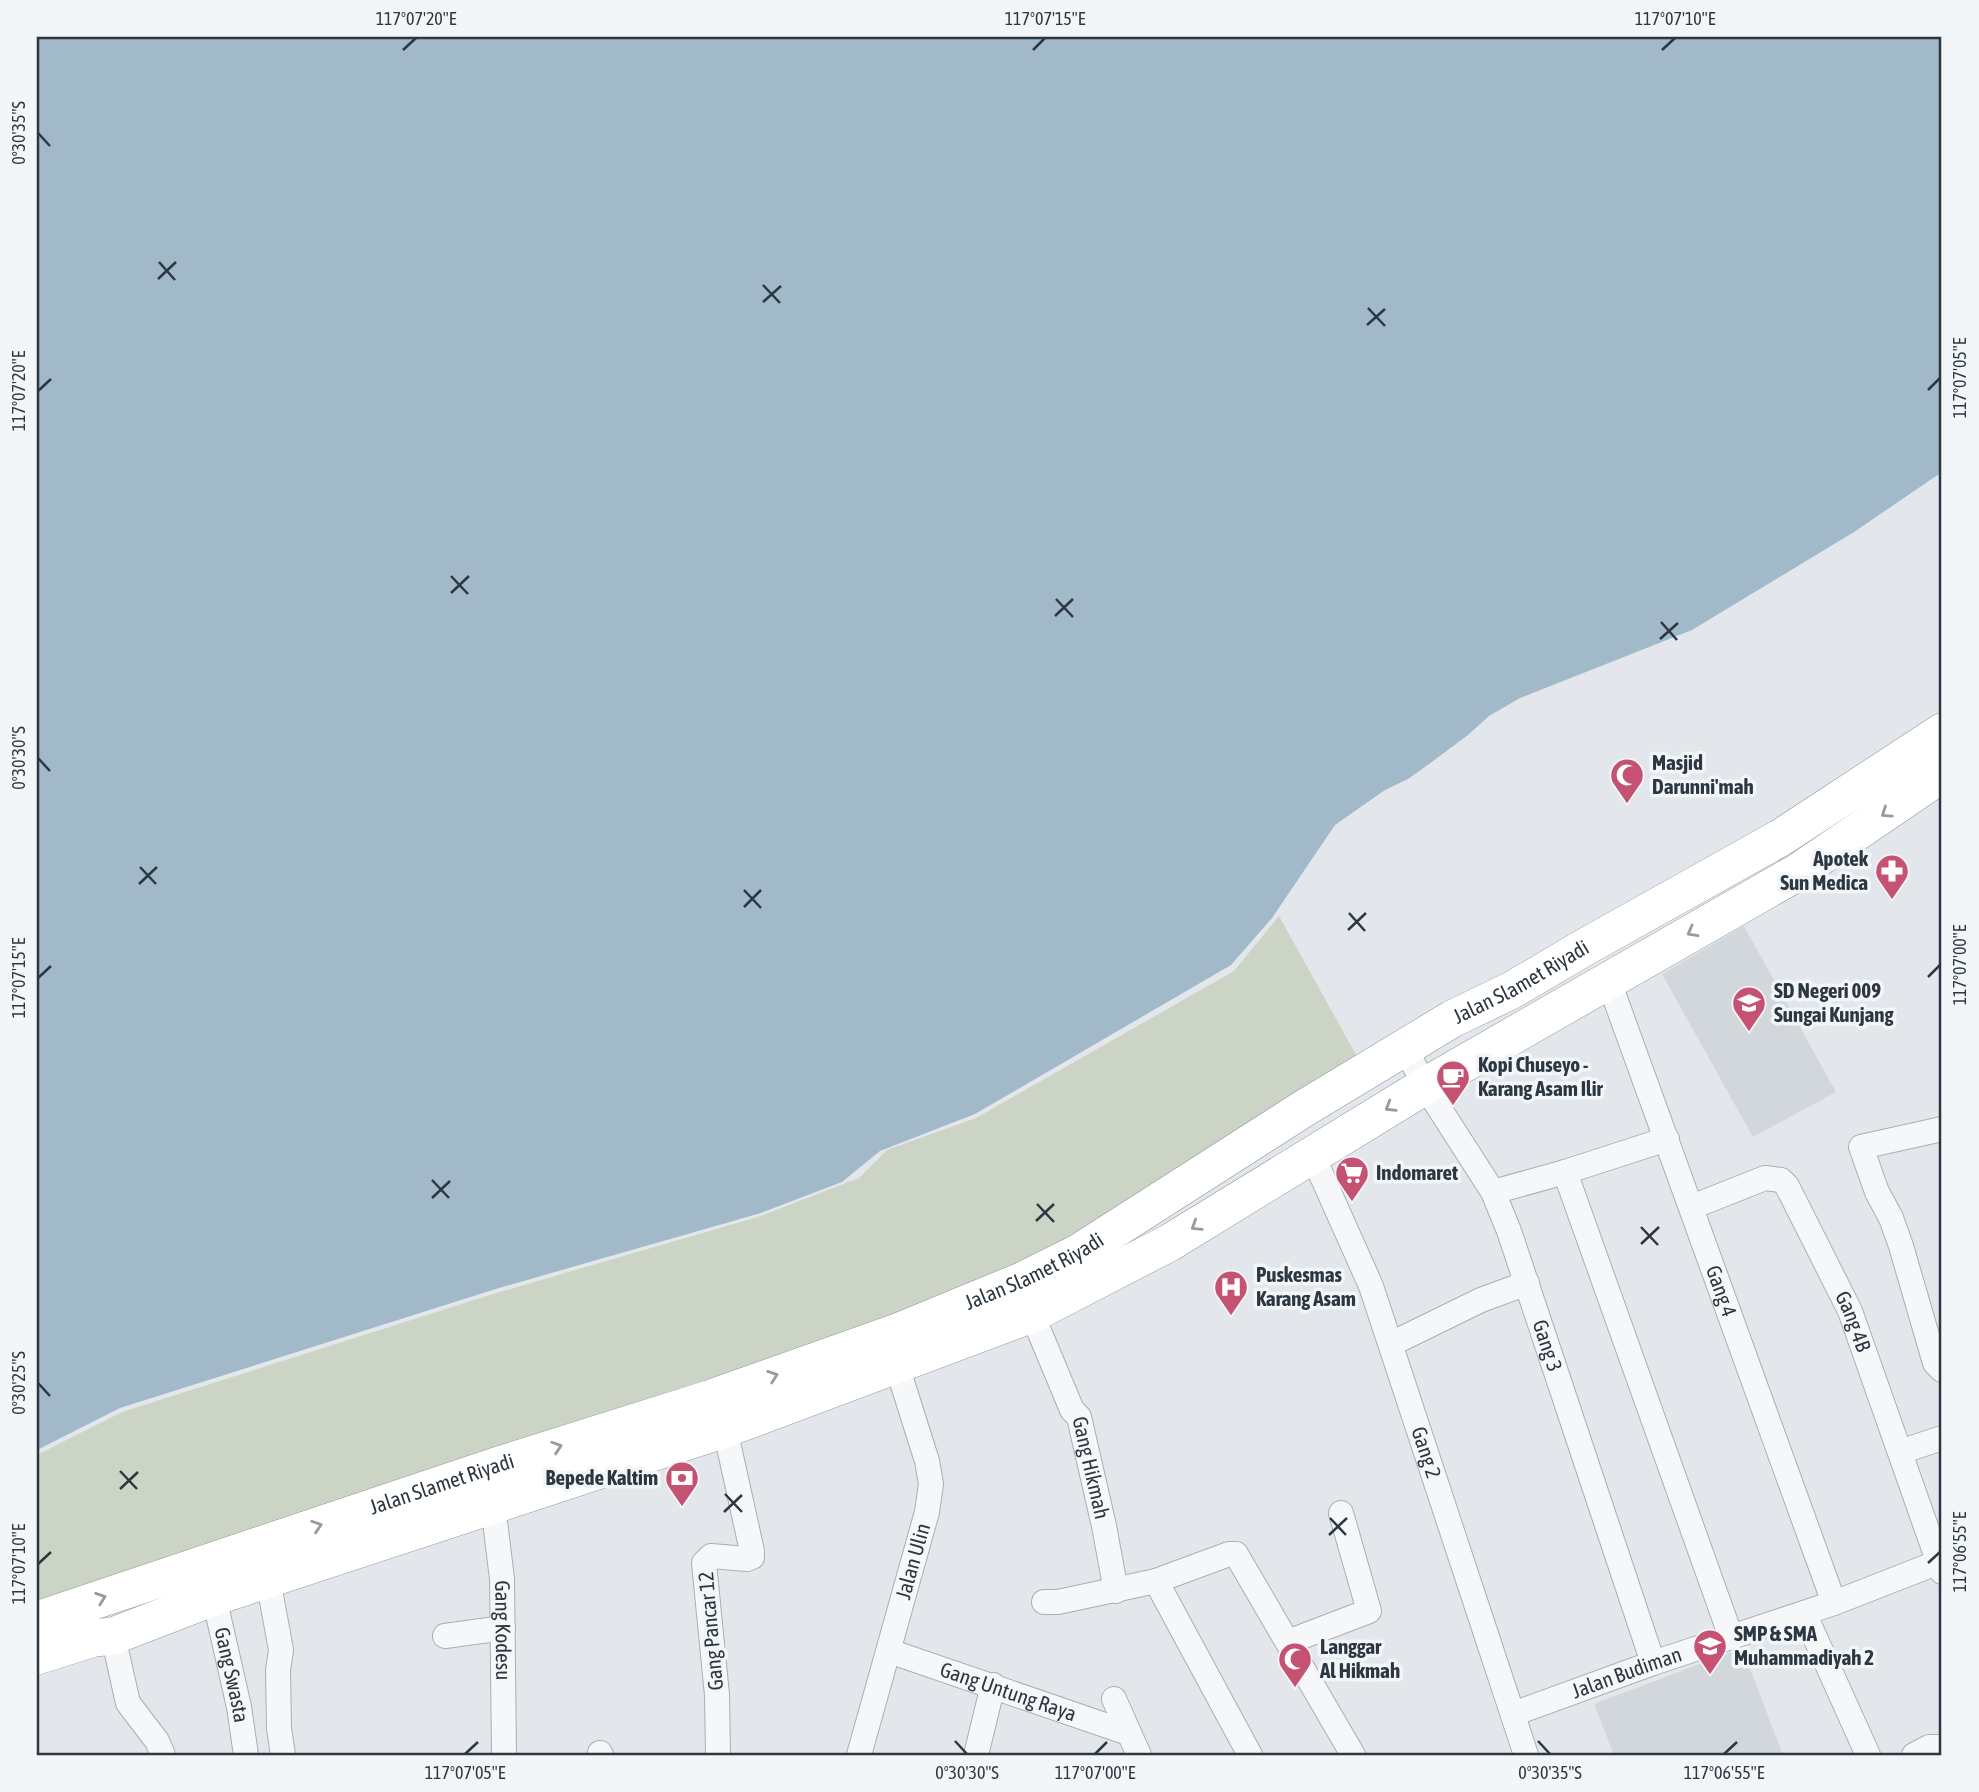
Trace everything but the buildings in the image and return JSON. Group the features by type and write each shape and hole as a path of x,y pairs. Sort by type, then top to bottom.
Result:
{"highway":[{"name":"Jalan Slamet Riyadi","path":"37,1656 94,1637 113,1636 214,1597 493,1505 648,1436 1024,1280 1078,1253 1303,1109 1452,1020 1512,990 1780,838 1942,732"},
{"name":"Jalan Slamet Riyadi","path":"37,1620 648,1436 725,1429 1032,1314 1169,1242 1425,1086 1798,872 1942,774"},
{"path":"1452,1020 1470,1060"}],"street":[{"name":"Gang 4","path":"1608,979 1834,1603"},
{"name":"Gang 3","path":"1405,1048 1425,1086 1493,1192 1527,1283 1653,1662"},
{"path":"1942,1129 1861,1147 1872,1180 1891,1218 1901,1246 1935,1363 1942,1370"},
{"path":"1493,1192 1667,1139"},
{"name":"Gang 2","path":"1312,1154 1371,1286 1526,1755"},
{"path":"1565,1172 1731,1637"},
{"name":"Gang 4B","path":"1692,1207 1765,1178 1781,1180 1787,1186 1850,1311 1941,1567"},
{"path":"1391,1344 1481,1300 1527,1283"},
{"name":"Gang Hikmah","path":"1032,1314 1072,1410 1079,1416 1116,1591"},
{"name":"Jalan Ulin","path":"859,1755 927,1512 931,1484 927,1461 898,1366"},
{"name":"Gang Pancar 12","path":"718,1755 717,1695 704,1563 711,1556 747,1559 752,1557 725,1429"},
{"path":"1900,1452 1942,1438"},
{"name":"Gang Kodesu","path":"493,1505 502,1579 504,1755"},
{"path":"1288,1642 1370,1609 1341,1513"},
{"path":"1044,1602 1058,1602 1116,1591 1156,1581 1229,1554 1236,1554 1353,1755"},
{"name":"Jalan Budiman","path":"1513,1714 1653,1662 1941,1567"},
{"path":"268,1579 281,1650 278,1670 279,1728 283,1755"},
{"path":"1156,1581 1250,1755"},
{"name":"Gang Swasta","path":"214,1597 239,1707 246,1755"},
{"path":"1804,1613 1868,1755"},
{"path":"445,1636 503,1628"},
{"path":"113,1636 128,1703 157,1741 163,1755"},
{"name":"Gang Untung Raya","path":"889,1651 1128,1733"},
{"path":"976,1755 993,1685"},
{"path":"1114,1699 1139,1755"},
{"path":"1914,1755 1929,1747 1942,1747"}],"shaded area":[{"name":"SD Negeri 009 Sungai Kunjang","path":"1744,926 1836,1092 1753,1137 1662,974"},
{"name":"SMP & SMA Muhammadiyah 2","path":"1742,1648 1783,1755 1614,1755 1594,1704"}],"green space":[{"path":"1279,916 1360,1062 1059,1249 822,1342 416,1474 37,1603 37,1455 122,1412 493,1294 761,1216 859,1178 887,1150 976,1118 1234,971"}],"water":[{"path":"37,37 1942,37 1942,472 1854,532 1692,630 1520,698 1489,716 1468,735 1408,779 1385,790 1335,825 1272,918 1231,965 975,1114 880,1151 842,1182 761,1213 499,1288 120,1408 37,1450"}],"place":[{"name":"Masjid Darunni'mah","path":"1627,805"},
{"name":"Apotek Sun Medica","path":"1892,901"},
{"name":"SD Negeri 009 Sungai Kunjang","path":"1749,1033"},
{"name":"Kopi Chuseyo - Karang Asam Ilir","path":"1453,1107"},
{"name":"Indomaret","path":"1352,1203"},
{"name":"Puskesmas Karang Asam","path":"1231,1317"},
{"name":"Bepede Kaltim","path":"682,1508"},
{"name":"SMP & SMA Muhammadiyah 2","path":"1710,1676"},
{"name":"Langgar Al Hikmah","path":"1295,1689"}]}
